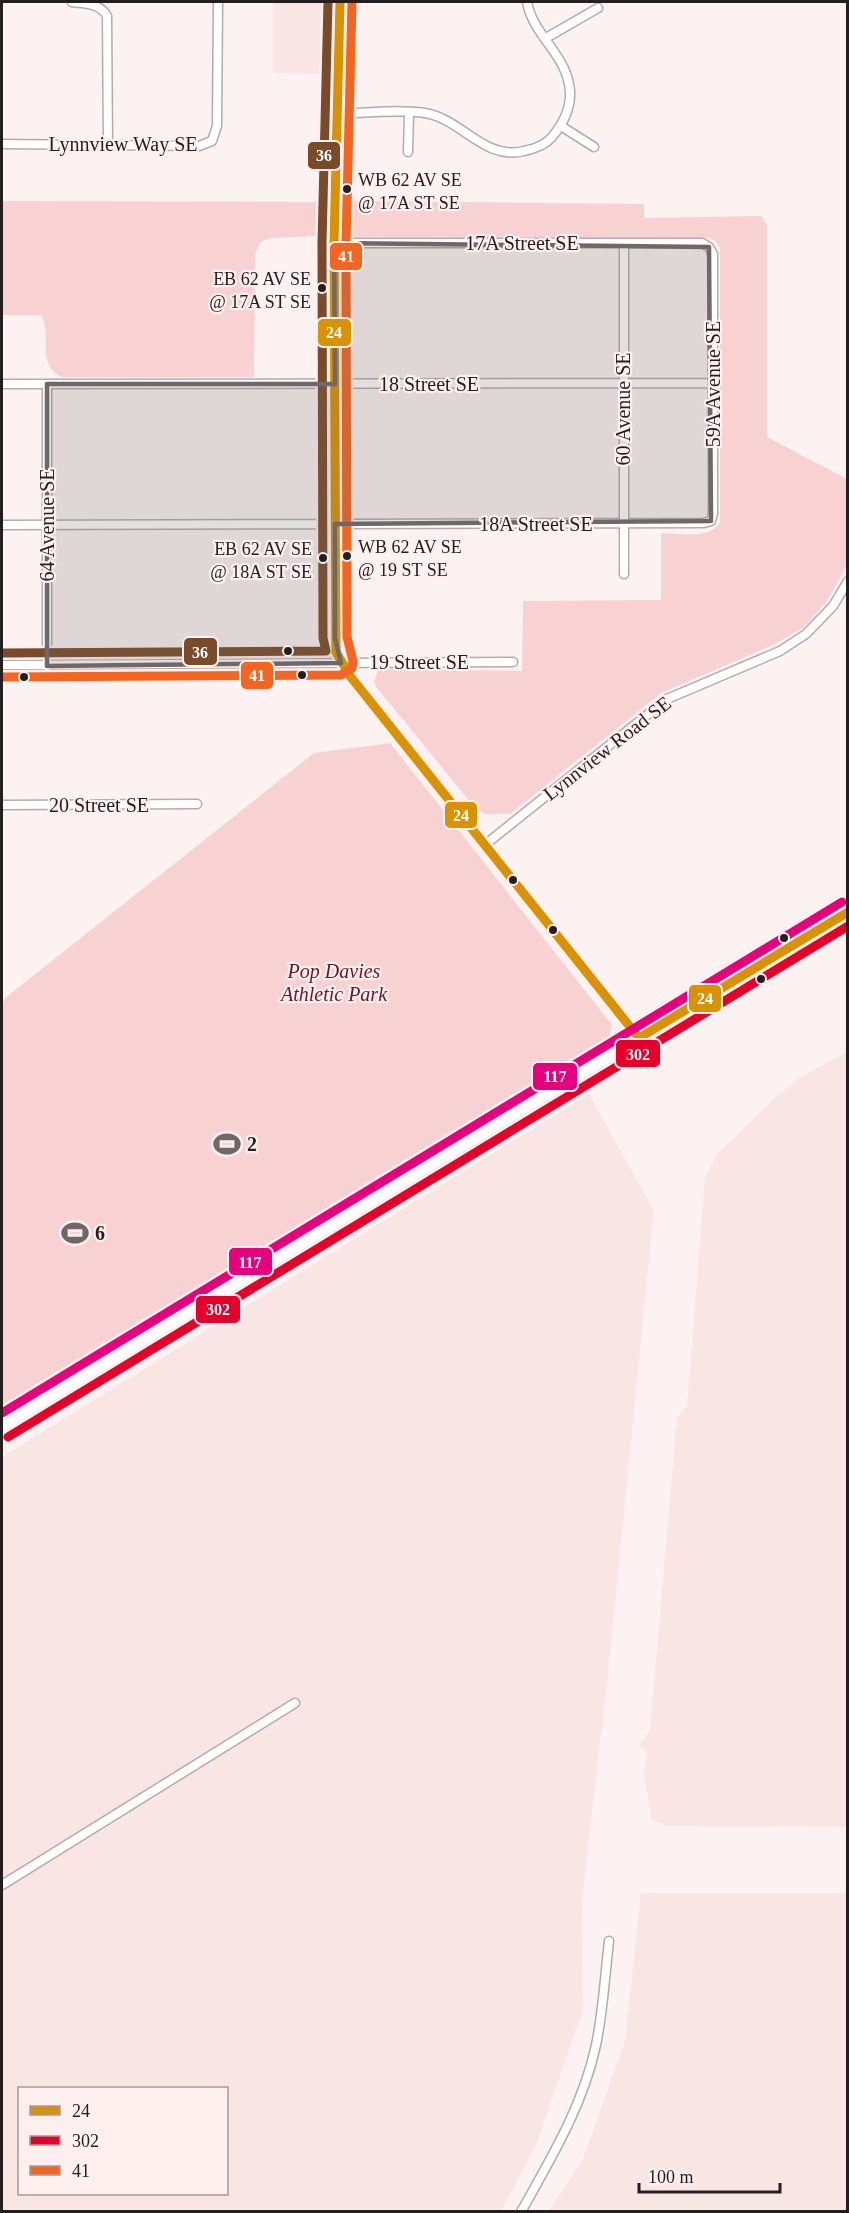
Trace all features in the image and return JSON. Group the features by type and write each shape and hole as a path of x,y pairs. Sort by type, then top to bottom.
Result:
{"street":[{"path":"72,2 95,5 103,9 106,16 108,144"},
{"name":"Lynnview Way SE","path":"2,144 199,146 212,141 217,126 218,2"},
{"path":"340,2 334,243 335,638 340,663 639,1038"},
{"path":"338,114 409,112 442,118 488,147 506,154 533,150 549,140 561,126 568,104 568,79 564,66 546,38 535,26 527,2"},
{"path":"546,38 598,8"},
{"path":"408,152 409,112"},
{"path":"561,126 594,147"},
{"name":"17A Street SE","path":"334,243 702,243 710,247"},
{"name":"60 Avenue SE","path":"624,243 624,574"},
{"name":"59A Avenue SE","path":"710,247 713,254 713,514 711,521"},
{"name":"18 Street SE","path":"2,384 713,383"},
{"name":"64 Avenue SE","path":"47,384 47,666"},
{"name":"18A Street SE","path":"2,525 624,524 711,521"},
{"name":"Lynnview Road SE","path":"486,844 667,699 780,651 806,634 833,606 848,581"},
{"name":"19 Street SE","path":"2,665 513,662"},
{"name":"20 Street SE","path":"2,805 197,804"},
{"path":"2,1427 848,912"},
{"path":"2,1885 295,1703"},
{"path":"521,2211 571,2121 596,2045 609,1941"}],"highlighted area":[{"path":"334,243 709,247 711,521 335,524 335,638 341,663 47,666 47,384 335,384"}],"shaded area":[{"path":"273,2 325,2 325,74 273,73"},
{"path":"847,1052 847,1827 668,1826 652,1820 644,1774 647,1753 639,1744 650,1731 677,1418 687,1406 705,1178 717,1154 773,1100 799,1078"},
{"path":"589,1094 654,1211 607,1683 582,1900 583,2009 537,2143 501,2211 2,2212 2,1457"},
{"path":"641,1893 847,1893 847,2211 549,2211 583,2159 625,2041"}],"green space":[{"path":"2,201 320,202 320,236 270,238 261,242 255,254 254,377 62,377 49,365 46,332 41,315 2,315"},
{"path":"353,201 644,204 644,218 761,216 767,225 767,437 847,479 847,565 827,601 804,627 775,644 661,693 510,814 485,814 472,804 377,688 374,682 378,669 522,671 523,601 661,600 661,533 701,534 715,528 720,523 720,248 715,241 708,238 355,237 350,234"},
{"name":"Pop Davies Athletic Park","path":"390,743 612,1025 608,1042 2,1406 2,1005 5,998 314,753"}],"transit line":[{"name":"36","path":"2,653 326,651 323,638 322,243 328,2"},
{"name":"24","path":"340,2 334,243 336,652 350,676 639,1038"},
{"name":"41","path":"2,677 341,675 352,668 353,661 347,637 346,243 352,2"},
{"name":"117","path":"2,1413 842,902"},
{"name":"24","path":"639,1038 848,912"},
{"name":"302","path":"8,1437 848,926"}],"place":[{"name":"WB 62 AV SE @ 17A ST SE","path":"347,189"},
{"name":"EB 62 AV SE @ 17A ST SE","path":"322,288"},
{"name":"WB 62 AV SE @ 19 ST SE","path":"347,556"},
{"name":"EB 62 AV SE @ 18A ST SE","path":"323,558"},
{"name":"2","path":"227,1144"},
{"name":"6","path":"75,1233"}]}
